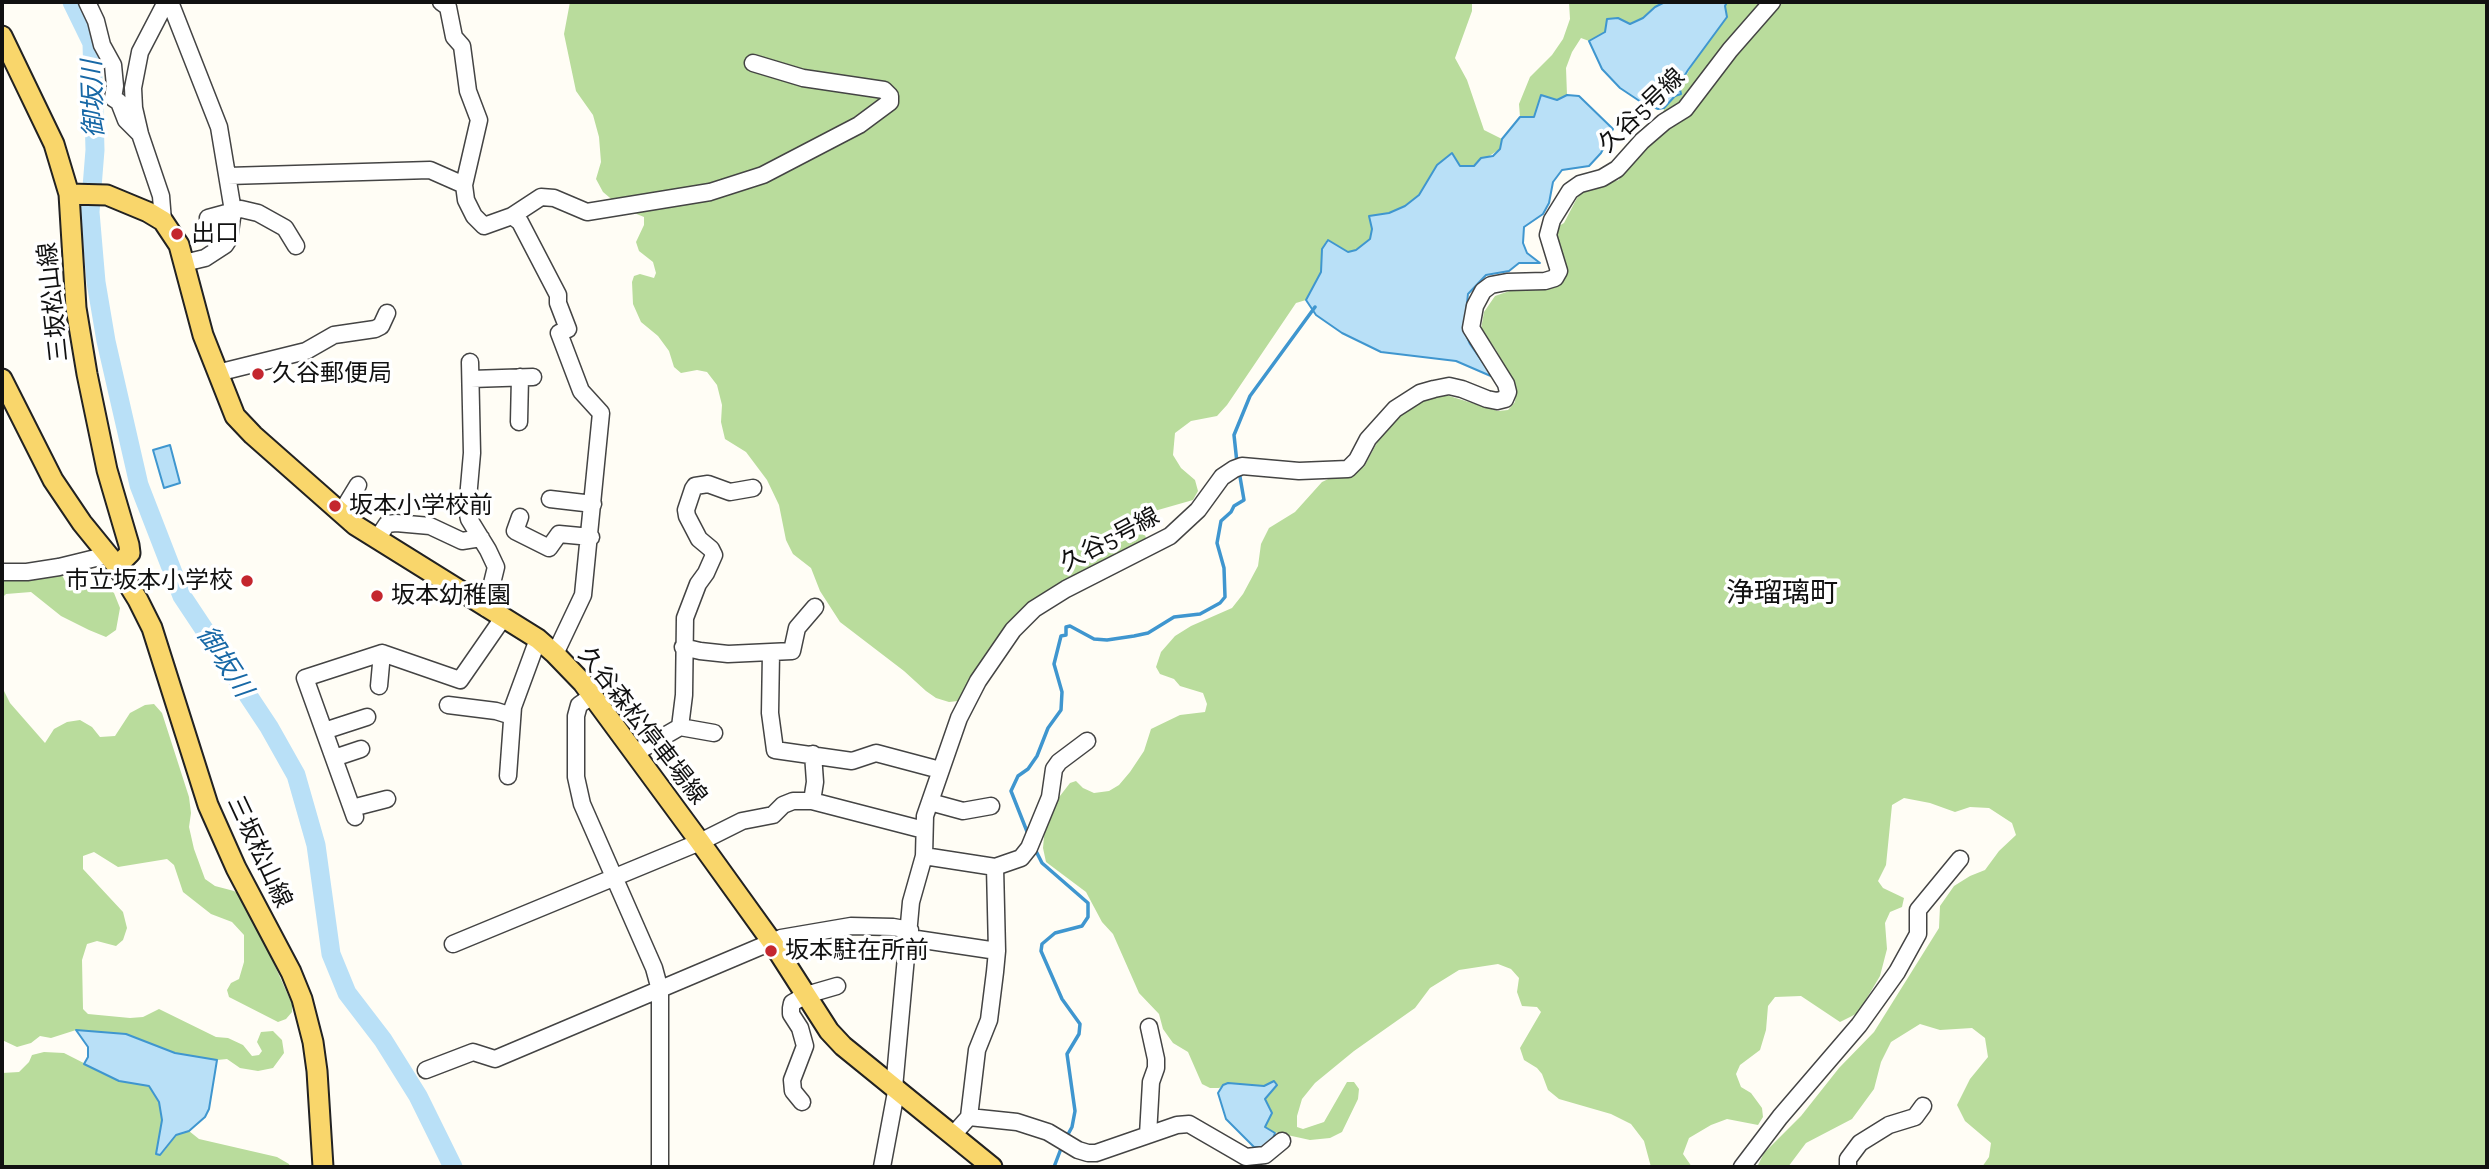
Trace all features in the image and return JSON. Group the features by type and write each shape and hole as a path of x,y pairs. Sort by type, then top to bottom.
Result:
{"main road":[{"name":"三坂松山線","path":"2,36 54,144 72,194 76,308 86,374 107,470 130,553 112,561"},
{"path":"72,194 107,195 163,221"},
{"name":"久谷森松停車場線","path":"163,221 179,244 203,335 235,416 341,513 377,539 538,639 555,654 592,696 700,842 772,942 818,1017 843,1046 988,1166"},
{"name":"三坂松山線","path":"2,379 53,480 112,561 138,600 152,628 208,805 236,868 291,972 302,999 317,1071 323,1167"}],"street":[{"path":"87,2 96,21 102,45 113,65 113,98 119,102 126,120 140,134"},
{"path":"163,221 161,196 140,134 133,88 140,52 168,2"},
{"path":"168,2 219,127 233,211 229,239 225,245 205,258 184,262"},
{"name":"久谷5号線","path":"887,1165 897,1093 894,1088 911,902 924,856 924,830 930,802 959,718 978,681 1020,623 1034,609 1066,589 1170,536 1198,510 1222,477 1238,468 1299,471 1348,469 1383,421 1395,409 1420,393 1449,386 1487,399 1505,400 1508,392 1506,384 1471,328 1475,306 1483,291 1491,285 1507,282 1545,281 1555,278 1559,271 1548,235 1552,220 1570,191 1580,184 1602,178 1617,169 1642,141 1685,108 1772,2"},
{"path":"448,4 454,37 461,46 468,91 480,120 464,185 466,200 479,223 489,226 512,216 541,197 554,198 587,212 710,192 763,175 859,125 890,102 890,96 884,90 803,78 753,63"},
{"path":"113,65 140,52"},
{"path":"228,176 430,170 464,185"},
{"path":"208,218 246,210 275,220 285,228 296,246"},
{"path":"512,216 520,222 558,295 558,303 568,329 559,333 581,391 601,413 591,537 583,595 555,654"},
{"path":"217,373 312,349 334,335 375,329 381,326 387,313"},
{"path":"387,799 354,812 305,678 382,653 460,680 494,613 496,567 469,519 467,509 472,453 471,370 527,377 519,422"},
{"path":"680,727 684,695 684,626 691,600 714,555 695,534 686,510 695,486 708,484 730,492 753,488"},
{"path":"341,513 358,485"},
{"path":"550,499 593,503"},
{"path":"421,524 422,507"},
{"path":"520,517 515,531 549,548 559,534 591,537"},
{"path":"377,539 387,524 430,526 462,541 481,538"},
{"path":"2,572 27,572 112,561"},
{"path":"683,647 728,654 792,651 797,628 815,607"},
{"path":"508,776 513,707 538,639"},
{"path":"379,686 382,653"},
{"path":"771,653 770,713 775,750 852,761 876,753 940,770"},
{"path":"592,696 579,705 576,716 576,777 582,804 654,968 660,990 660,1167"},
{"path":"448,705 496,711 512,716"},
{"path":"324,732 367,717"},
{"path":"635,753 680,727 714,733"},
{"path":"924,856 995,867 1021,858 1032,844 1050,797 1054,769 1059,762 1087,741"},
{"path":"334,758 361,749"},
{"path":"811,801 815,782 813,754"},
{"path":"453,944 700,842 742,821 773,815 793,801 811,801 924,830"},
{"path":"930,802 963,811 991,806"},
{"path":"1742,1167 1780,1117 1860,1025 1890,983 1918,934 1918,910 1960,859"},
{"path":"953,1135 969,1117 977,1050 989,1020 997,951 995,867"},
{"path":"426,1070 473,1052 495,1059 772,942 823,929 851,926 893,927 910,934 997,951"},
{"path":"802,1102 793,1091 792,1080 805,1046 800,1028 791,1014 792,1003 806,995 837,986"},
{"path":"1148,1135 1151,1082 1156,1068 1149,1027"},
{"path":"1848,1167 1848,1158 1860,1143 1889,1125 1916,1116 1923,1106"},
{"path":"969,1117 1017,1122 1048,1132 1088,1153 1096,1153 1177,1125 1189,1124 1247,1157 1265,1155 1282,1142"}],"green space":[{"path":"570,2 1472,2 1472,11 1455,58 1467,80 1484,130 1502,139 1500,149 1474,166 1459,166 1452,153 1437,165 1419,195 1405,206 1389,213 1369,216 1372,229 1370,239 1356,250 1348,252 1327,240 1322,249 1321,272 1306,300 1296,303 1227,405 1217,416 1191,421 1175,433 1173,455 1181,468 1195,480 1198,491 1193,500 1144,514 1141,523 1146,538 1142,547 1058,589 989,652 958,701 949,702 926,691 840,622 820,591 811,568 793,554 786,540 779,505 767,480 746,452 725,439 717,385 707,372 697,370 681,373 674,367 669,351 658,336 641,322 633,304 632,282 634,276 640,274 654,278 656,273 653,262 639,251 636,242 644,225 644,217 622,208 603,192 596,179 601,162 599,137 593,115 576,91 564,34"},
{"path":"1569,2 1665,2 1630,24 1618,18 1605,32 1589,41 1581,38 1566,68 1567,95 1534,118 1520,117 1519,104 1530,77 1552,55 1563,39 1570,19"},
{"path":"1727,2 2487,2 2487,1167 1982,1167 1989,1157 1991,1143 1965,1121 1957,1105 1970,1079 1988,1057 1985,1038 1972,1028 1940,1030 1920,1024 1891,1042 1881,1062 1874,1089 1852,1119 1806,1143 1788,1167 1757,1167 1764,1153 1801,1116 1839,1068 1874,1032 1939,928 1940,906 1954,886 1985,870 1999,851 2016,835 2012,823 1989,808 1970,807 1955,812 1904,798 1892,805 1886,865 1878,881 1883,888 1904,898 1902,907 1890,912 1885,923 1887,949 1880,976 1858,1013 1840,1022 1801,996 1775,997 1768,1006 1766,1030 1760,1050 1740,1065 1736,1074 1741,1087 1751,1093 1762,1108 1763,1117 1758,1125 1727,1119 1689,1138 1683,1154 1692,1167 1651,1167 1644,1141 1631,1124 1611,1114 1559,1099 1548,1090 1542,1074 1524,1060 1520,1048 1541,1012 1537,1007 1522,1006 1517,992 1519,978 1511,969 1498,964 1459,970 1430,988 1415,1008 1354,1051 1315,1083 1302,1099 1297,1127 1303,1129 1324,1122 1347,1082 1354,1082 1359,1089 1358,1099 1342,1132 1330,1138 1310,1140 1269,1131 1265,1127 1271,1109 1265,1099 1277,1085 1273,1081 1264,1086 1228,1083 1219,1088 1202,1084 1188,1052 1173,1043 1163,1029 1159,1014 1139,993 1113,934 1102,922 1086,892 1046,862 1043,848 1045,826 1053,805 1070,783 1076,781 1094,793 1109,791 1119,785 1130,772 1144,751 1151,729 1180,715 1205,712 1207,704 1203,693 1180,686 1174,679 1160,674 1156,667 1161,652 1175,636 1191,626 1232,608 1258,566 1261,544 1269,528 1295,512 1322,482 1343,472 1364,467 1387,424 1410,405 1430,396 1446,395 1498,411 1508,410 1515,402 1516,387 1481,329 1484,312 1495,296 1518,288 1547,288 1563,280 1566,267 1554,235 1557,227 1564,223 1577,198 1586,189 1619,180 1622,170 1663,117 1664,108 1675,96 1697,56 1705,47"},
{"path":"51,573 62,575 71,585 103,585 114,593 120,608 116,630 106,637 89,630 61,616 31,592 6,594 2,598 2,576"},
{"path":"2,687 10,703 45,743 54,729 67,722 80,720 92,727 100,737 115,736 130,713 145,705 154,704 162,713 189,797 189,827 205,879 215,886 234,891 245,899 269,939 271,957 292,1004 292,1012 286,1019 278,1022 229,997 227,990 231,983 239,979 244,962 244,935 232,922 211,914 183,892 174,865 167,859 118,867 94,852 83,856 83,869 123,912 127,928 123,940 116,946 97,941 87,944 82,960 83,1009 88,1014 130,1018 143,1017 159,1009 216,1037 228,1038 243,1045 252,1056 259,1055 262,1051 257,1042 261,1032 273,1031 282,1040 284,1053 273,1068 258,1071 240,1068 227,1059 217,1060 175,1053 126,1034 76,1030 51,1038 40,1036 31,1043 17,1047 2,1040"},
{"path":"44,1052 64,1053 119,1081 149,1086 159,1102 162,1120 156,1154 160,1155 176,1135 189,1131 199,1139 277,1157 290,1167 2,1167 2,1073 19,1072 32,1055"}],"water":[{"path":"1665,2 1727,2 1727,17 1679,85 1681,94 1675,96 1664,108 1658,109 1620,88 1602,69 1589,41 1605,32 1607,19 1618,18 1630,24"},
{"path":"1541,95 1557,100 1567,95 1579,96 1613,129 1601,153 1589,166 1562,170 1553,182 1549,203 1543,214 1524,227 1523,243 1527,253 1540,263 1519,263 1509,271 1486,275 1468,294 1464,330 1470,344 1493,377 1456,361 1381,352 1342,333 1316,315 1306,300 1321,272 1322,249 1328,240 1348,252 1356,250 1370,239 1372,229 1369,216 1389,213 1405,206 1419,195 1437,165 1452,153 1460,166 1474,166 1481,158 1493,156 1500,149 1502,139 1520,117 1534,117"},
{"path":"170,445 180,483 164,488 153,450"},
{"path":"76,1030 126,1034 175,1053 217,1060 209,1109 205,1117 189,1131 176,1135 160,1155 156,1154 162,1120 159,1102 149,1086 119,1081 84,1064 88,1057 88,1047"},
{"path":"1274,1081 1277,1085 1265,1099 1272,1113 1265,1127 1275,1133 1263,1147 1254,1147 1226,1119 1218,1093 1223,1085 1228,1083 1264,1086"}],"waterway":[{"name":"御坂川","path":"72,2 92,43 95,150 90,212 96,282 106,341 139,485 182,596 269,727 296,775 316,845 331,954 347,993 383,1040 418,1096 453,1167"},
{"path":"1237,463 1234,435 1250,396 1315,307"},
{"path":"1028,834 1011,791 1018,776 1028,769 1037,756 1048,728 1061,710 1062,692 1054,664 1061,636 1066,635 1066,627 1070,626 1094,639 1134,636 1148,633 1174,617 1200,614 1220,603 1225,597 1224,568 1217,543 1221,521 1234,506 1244,500 1239,471"},
{"path":"1034,847 1042,863 1088,903 1088,917 1082,926 1055,933 1042,944 1041,951 1062,999 1080,1024 1079,1034 1067,1054 1075,1111 1072,1127 1066,1138"},
{"path":"1054,1167 1062,1146"}],"place":[{"name":"出口","path":"177,234"},
{"name":"久谷郵便局","path":"258,374"},
{"name":"坂本小学校前","path":"335,506"},
{"name":"市立坂本小学校","path":"247,581"},
{"name":"坂本幼稚園","path":"377,596"},
{"name":"坂本駐在所前","path":"771,951"}],"district":[{"name":"浄瑠璃町","path":"1782,594"}]}
